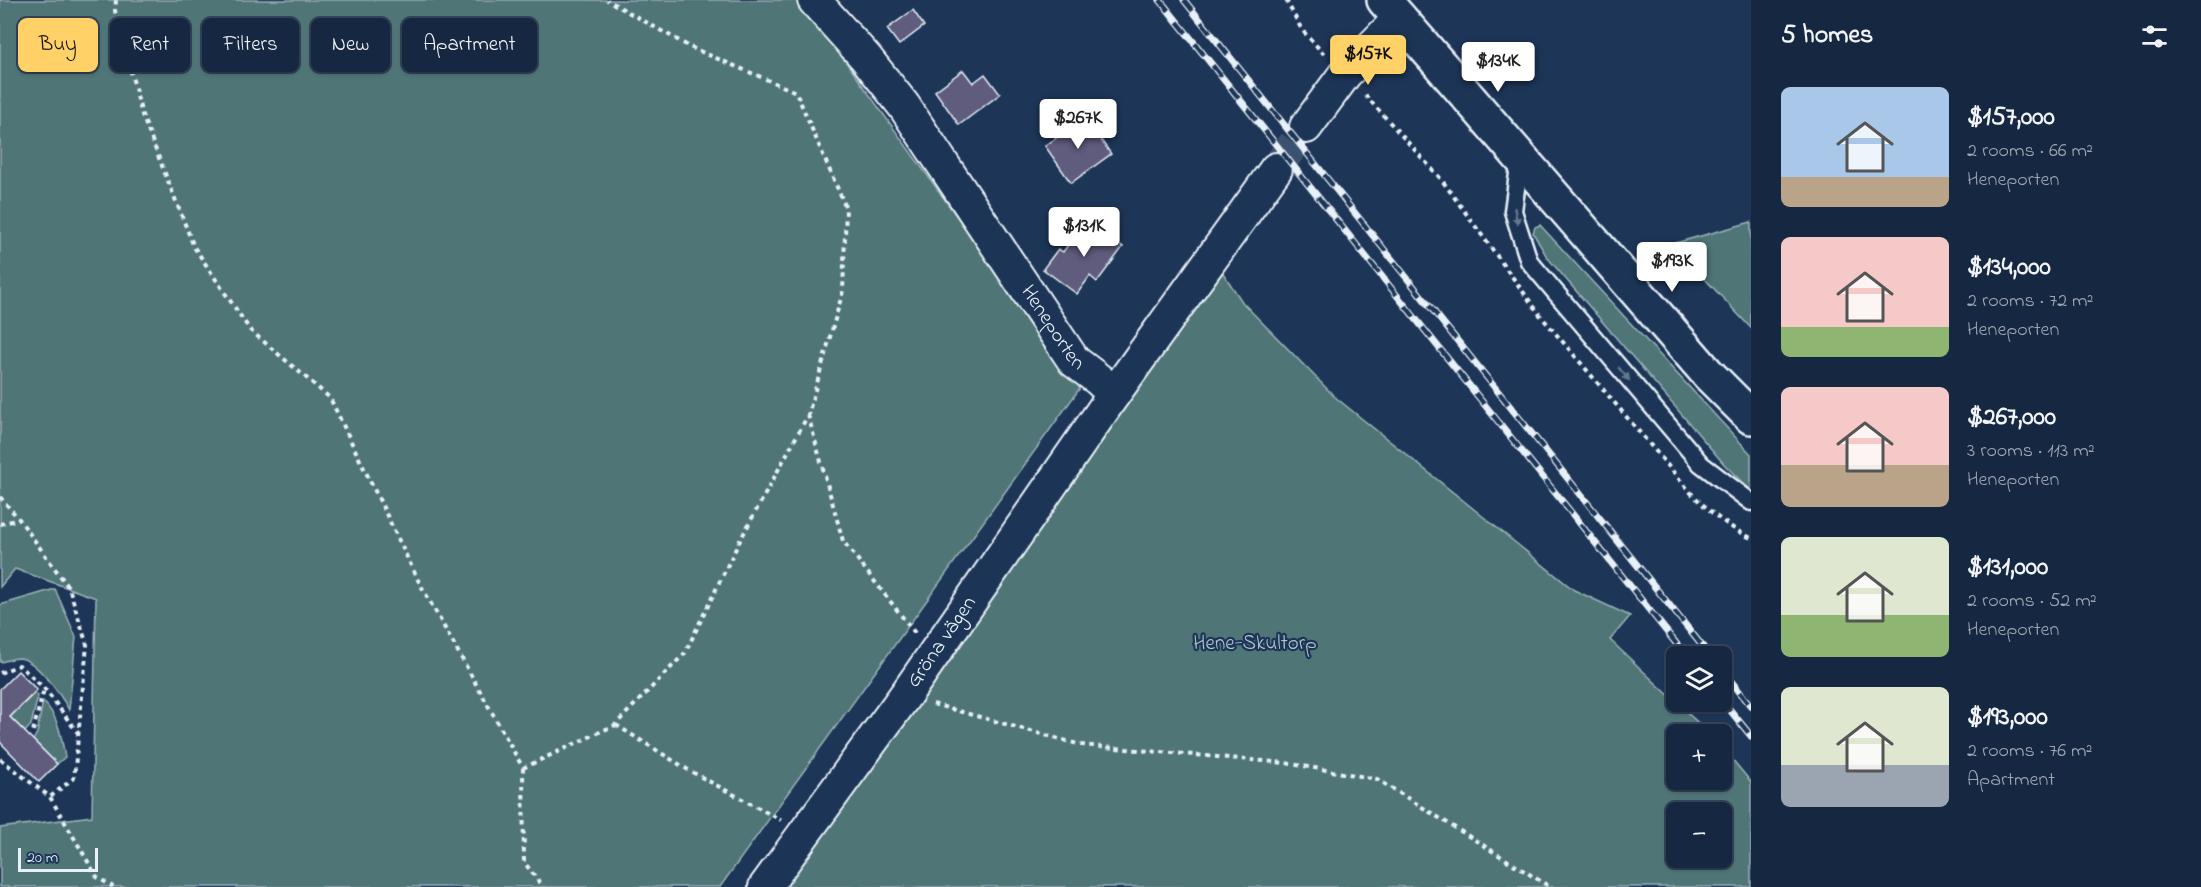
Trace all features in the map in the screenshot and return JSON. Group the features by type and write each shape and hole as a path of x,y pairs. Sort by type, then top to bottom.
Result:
{"main road":[{"path":"1392,9 1708,374 1751,417"}],"street":[{"name":"Heneporten","path":"814,0 866,58 904,106 1074,361 1114,394"},
{"path":"1306,127 1392,9"},
{"path":"1114,394 1276,169"},
{"name":"Gröna vägen","path":"765,887 907,693 1114,394"}],"lane":[{"path":"1520,158 1513,211 1529,261 1701,464 1751,502"}],"path":[{"path":"116,0 115,11 142,115 194,247 250,330 330,398 419,582 523,768 524,862 543,887"},
{"path":"523,768 615,725 686,652 737,546 808,415 843,291 846,208 796,92 690,47 608,0"},
{"path":"1286,0 1302,30 1326,56"},
{"path":"808,415 843,541 917,636"},
{"path":"0,497 19,519 69,588 87,645 74,778 50,797"},
{"path":"0,524 19,519"},
{"path":"0,673 19,665 44,688 79,734"},
{"path":"33,731 44,688"},
{"path":"907,693 938,706 1081,744 1286,763 1377,778 1550,887"},
{"path":"615,725 690,771 784,822"},
{"path":"0,759 50,797 97,876 113,887"}],"green space":[{"path":"0,0 797,0 813,16 1080,388 720,887 0,887 0,828 92,816 96,598 15,569 0,587"},
{"path":"1751,222 1751,328 1672,244"},
{"path":"1540,225 1751,454 1751,491 1724,464 1547,257 1533,233 1535,227"},
{"name":"Hene-Skultorp","path":"1221,270 1243,303 1335,397 1574,590 1630,616 1610,640 1666,693 1666,712 1687,712 1699,724 1666,724 1666,790 1732,790 1732,759 1751,782 1751,887 783,887"},
{"path":"55,589 76,637 69,710 55,688 40,671 26,660 14,658 0,662 0,605"},
{"path":"35,693 38,696 31,725 25,732 10,717"},
{"path":"43,701 56,720 62,741 65,757 57,764 33,740 37,733"}],"building":[{"path":"913,10 924,26 899,45 887,29"},
{"path":"963,70 973,83 985,74 1000,94 959,125 935,91"},
{"path":"1085,118 1111,154 1071,183 1045,146"},
{"path":"1086,220 1123,247 1097,282 1090,276 1077,294 1043,269 1058,249 1063,252"},
{"path":"18,671 37,690 10,717 57,764 39,782 0,742 0,689"}],"tunnel":[{"path":"1276,169 1306,127"}],"railway":[{"path":"1160,0 1678,646"},
{"path":"1184,0 1702,646"},
{"path":"1732,682 1751,706"},
{"path":"1732,712 1751,736"}]}
